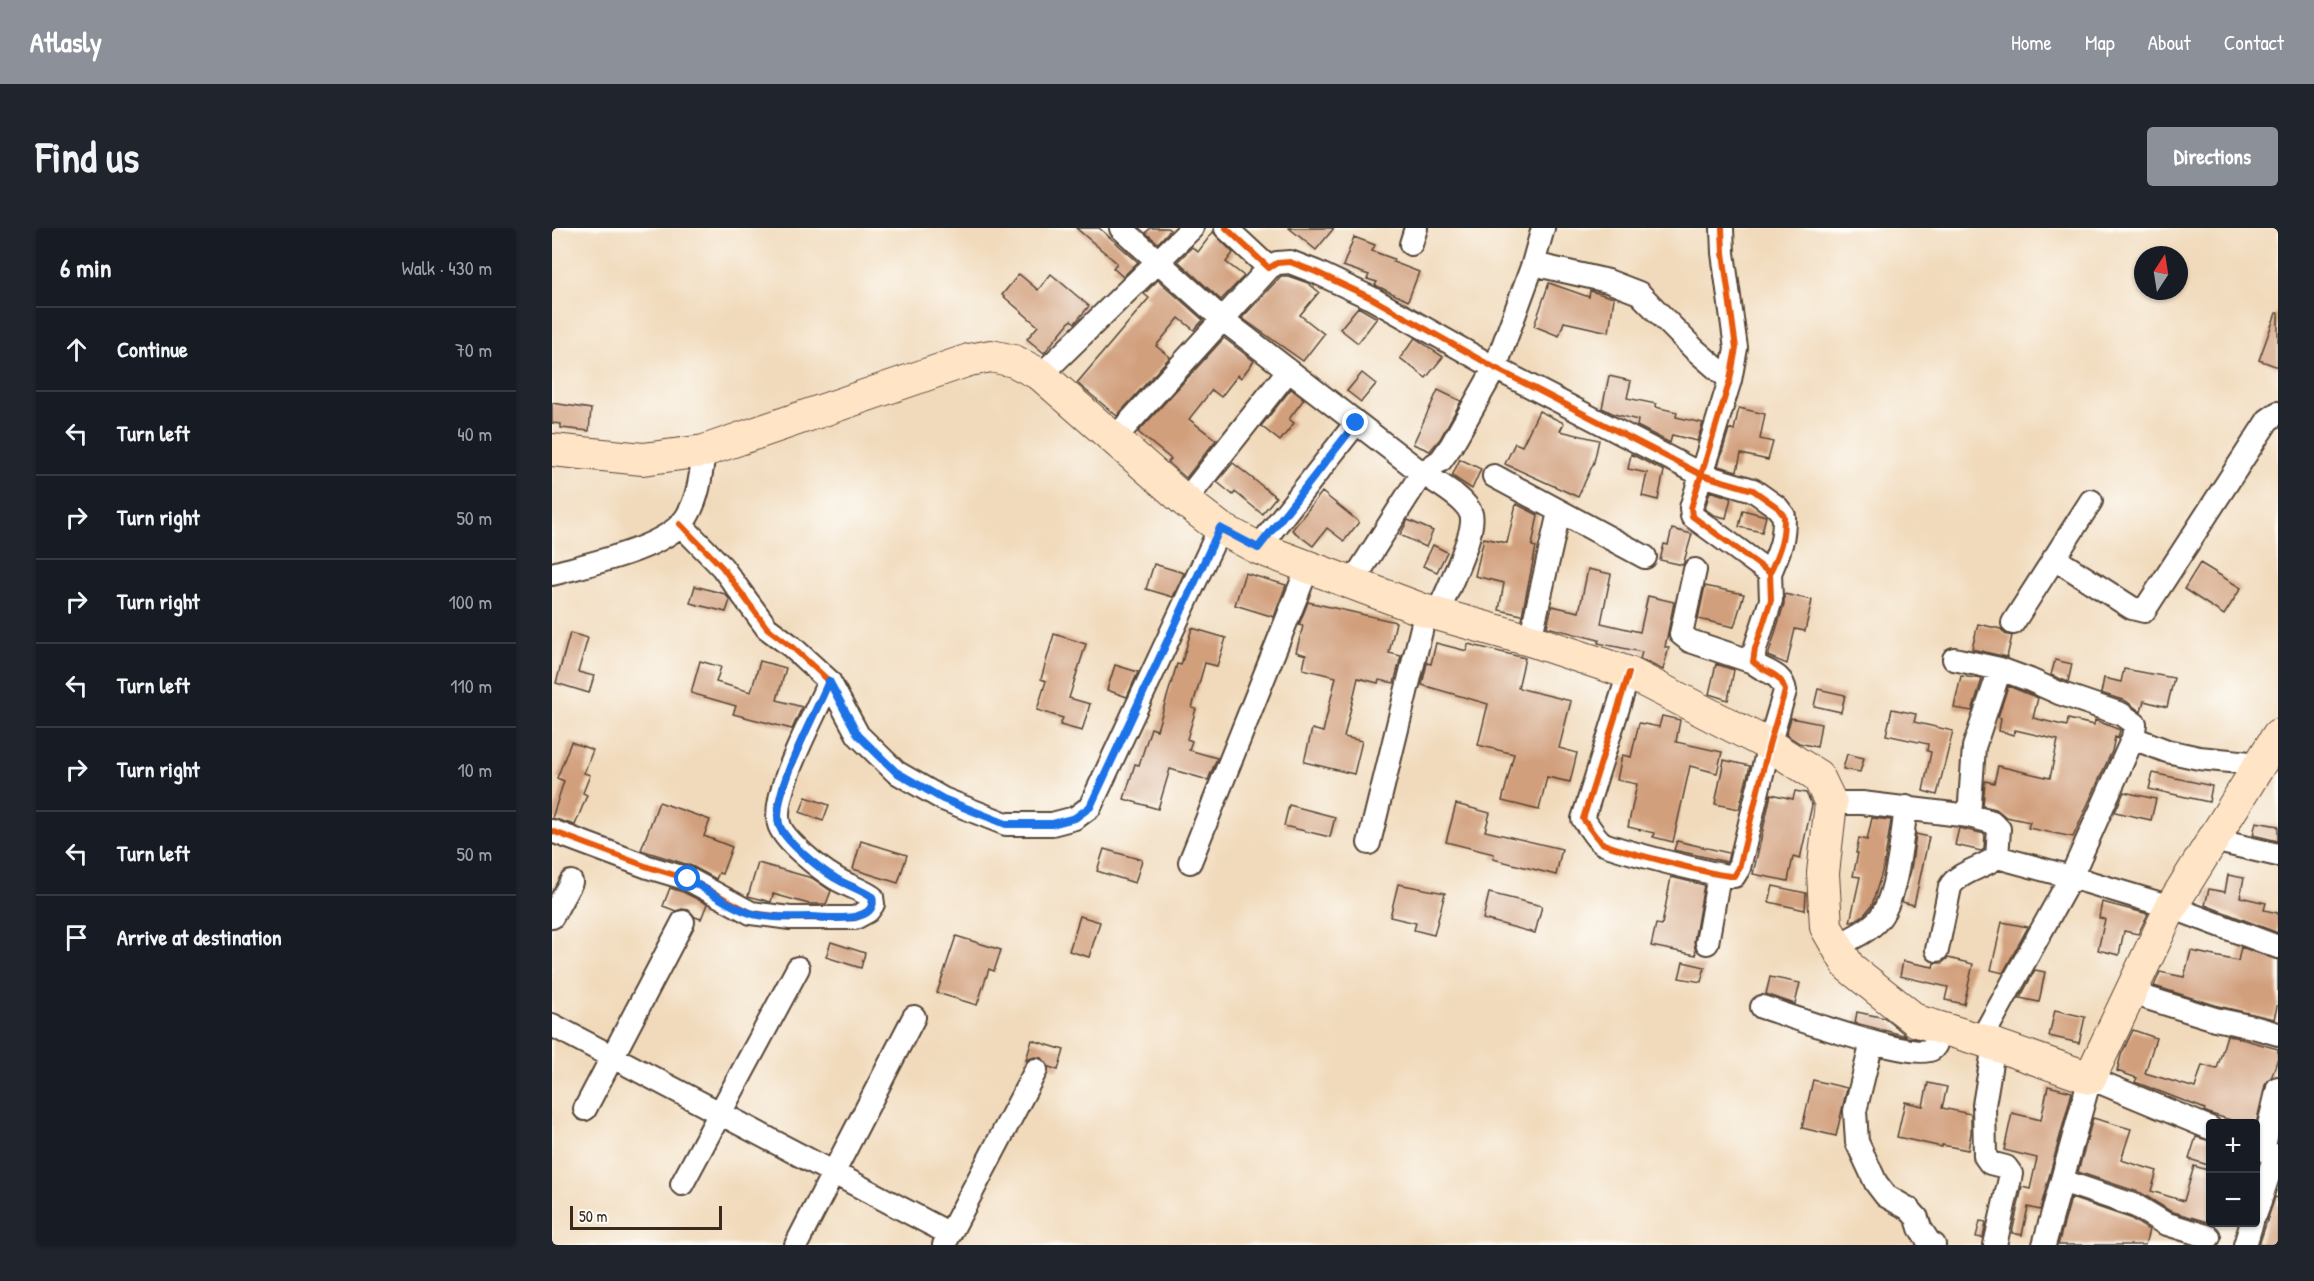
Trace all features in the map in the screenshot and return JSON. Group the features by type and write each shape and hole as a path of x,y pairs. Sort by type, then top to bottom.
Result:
{"main road":[{"path":"552,450 643,459 704,452 969,360 991,356 1014,361 1041,375 1113,440 1220,528 1258,548 1432,613 1530,640 1629,673 1769,745 1818,777 1831,803 1823,873 1827,927 1849,967 1917,1021 1987,1042 2090,1078 2171,907 2278,735"}],"street":[{"path":"1121,228 1222,319 1422,473 1456,496 1471,514 1469,536 1432,613 1369,843"},
{"path":"1041,375 1192,228"},
{"path":"1226,228 1269,267"},
{"path":"1352,583 1422,473 1442,460 1495,368 1533,264 1543,228"},
{"path":"1722,228 1733,364 1691,508 1692,516 1770,573"},
{"path":"1113,440 1269,267 1277,263 1290,262 1371,298 1495,368 1702,475 1752,490 1767,499 1784,516 1783,542 1770,573 1771,600 1753,662"},
{"path":"1533,264 1608,281 1639,293 1694,349 1733,364"},
{"path":"1185,501 1288,371"},
{"path":"2054,558 2132,608 2145,611 2268,420 2278,413"},
{"path":"1258,548 1356,423"},
{"path":"552,574 642,547 670,534 686,518 698,492 704,452"},
{"path":"1494,476 1645,557"},
{"path":"2013,623 2091,501"},
{"path":"1530,640 1559,512"},
{"path":"680,524 722,567 767,628 791,646 829,681 858,735 896,772 934,793 1006,824 1052,824 1075,818 1090,807 1220,528"},
{"path":"1190,862 1308,567"},
{"path":"1629,673 1584,819 1602,843 1719,875 1734,876 1739,868 1769,745 1785,692 1784,685 1778,676 1753,662 1690,641 1681,634 1695,570"},
{"path":"1954,659 2000,669 2059,693 2121,714 2135,724 2133,738 2071,877 1987,1042 1984,1105 1985,1156 1990,1163 2006,1167 2011,1174 1995,1245"},
{"path":"1969,816 1970,777 1977,733 1984,719 2000,669"},
{"path":"552,831 688,879 751,913 790,918 855,918 868,911 873,904 872,897 819,867 796,847 779,826 778,809 787,778 829,681"},
{"path":"2133,738 2167,751 2199,758 2260,764"},
{"path":"1831,803 1906,807 1969,816 1992,822 1999,829 1997,857 1986,865 1954,880 1950,887 1937,950"},
{"path":"1837,946 1877,922 1886,909 1893,884 1906,807"},
{"path":"2213,840 2278,855"},
{"path":"1997,857 2171,907 2278,947"},
{"path":"1707,943 1719,875"},
{"path":"552,917 571,882"},
{"path":"585,1108 683,922"},
{"path":"682,1184 798,968"},
{"path":"2131,993 2216,1019 2277,1031"},
{"path":"1762,1007 1872,1042 1923,1052 1932,1049 1936,1043 1939,1028"},
{"path":"796,1245 914,1017"},
{"path":"552,1025 834,1174 947,1240 1036,1070"},
{"path":"1872,1042 1855,1111 1857,1142 1876,1183 1886,1196 1908,1209 1917,1218 1920,1228 1929,1242 1934,1245"},
{"path":"2044,1245 2090,1078 2206,1126"},
{"path":"2260,1192 2278,1088"},
{"path":"2062,1181 2136,1206 2164,1223 2209,1237"},
{"path":"2245,1245 2250,1227"}],"building":[{"path":"1076,228 1099,228 1138,262 1123,277 1113,268 1117,263"},
{"path":"1150,228 1170,230 1158,243 1146,233"},
{"path":"1289,228 1334,228 1316,250"},
{"path":"1213,232 1233,253 1226,262 1244,276 1221,300 1178,261 1192,247 1198,252"},
{"path":"1354,237 1375,245 1372,251 1419,272 1408,301 1375,285 1377,282 1367,279 1369,275 1343,266"},
{"path":"1019,274 1038,290 1051,274 1089,306 1075,323 1071,320 1044,353 1027,339 1038,326 1002,295"},
{"path":"1281,276 1308,283 1319,292 1300,315 1324,334 1303,361 1242,318"},
{"path":"1158,280 1203,320 1194,330 1179,318 1156,346 1170,357 1117,416 1077,383 1149,298 1144,294"},
{"path":"1549,283 1589,297 1590,291 1614,298 1609,332 1564,322 1559,336 1534,326"},
{"path":"1358,307 1377,318 1358,343 1340,329"},
{"path":"2276,313 2278,313 2278,367 2259,360"},
{"path":"1224,338 1254,361 1241,378 1238,375 1221,397 1212,390 1189,419 1216,440 1186,478 1168,462 1171,459 1138,432"},
{"path":"1415,338 1443,357 1426,378 1400,358"},
{"path":"1362,373 1376,384 1361,402 1347,391"},
{"path":"1609,376 1631,381 1627,398 1656,404 1655,407 1677,412 1676,417 1703,423 1697,441 1672,435 1670,443 1637,426 1638,420 1614,414 1602,408"},
{"path":"1291,389 1304,399 1289,419 1294,423 1280,441 1261,426"},
{"path":"1438,390 1461,401 1440,439 1430,451 1413,444"},
{"path":"552,403 591,409 589,431 561,428 561,424 552,423"},
{"path":"1739,408 1765,414 1760,439 1773,442 1768,460 1741,454 1737,471 1718,466 1729,429 1734,430"},
{"path":"1539,411 1564,423 1560,431 1599,440 1594,462 1578,497 1505,464 1515,443 1522,446"},
{"path":"1631,454 1664,471 1658,500 1642,496 1647,473 1628,469"},
{"path":"1460,459 1481,469 1472,489 1452,476"},
{"path":"1233,463 1276,497 1262,514 1235,492 1233,495 1217,482"},
{"path":"1710,491 1731,498 1726,518 1714,515 1705,509"},
{"path":"1322,492 1359,522 1344,541 1327,528 1313,546 1292,530"},
{"path":"1516,504 1538,515 1532,546 1536,547 1522,615 1499,610 1504,583 1475,576 1484,538 1507,543"},
{"path":"1743,510 1766,516 1762,532 1739,527"},
{"path":"1408,520 1433,531 1426,547 1400,535"},
{"path":"1672,529 1692,534 1683,565 1660,560 1664,544 1668,545"},
{"path":"1433,545 1447,552 1437,572 1423,566"},
{"path":"2200,563 2241,588 2224,615 2184,589"},
{"path":"1154,564 1184,573 1173,597 1146,589"},
{"path":"1588,569 1611,574 1601,623 1640,632 1648,596 1674,602 1665,647 1669,647 1663,670 1640,659 1642,652 1598,643 1599,640 1547,627 1552,606 1579,612"},
{"path":"1245,573 1286,585 1274,617 1235,605"},
{"path":"695,586 725,594 730,600 726,612 690,603"},
{"path":"1705,586 1744,594 1734,627 1698,619"},
{"path":"1784,594 1812,600 1805,631 1795,629 1787,664 1768,656 1784,604"},
{"path":"1308,602 1396,622 1389,653 1401,656 1394,683 1379,680 1378,683 1358,678 1344,737 1362,741 1354,774 1304,762 1312,729 1323,732 1336,677 1303,669 1306,655 1296,652 1303,626 1299,625"},
{"path":"1978,624 2001,629 2005,634 2012,636 2007,657 1972,649"},
{"path":"1192,628 1226,638 1217,666 1205,663 1192,708 1196,709 1187,739 1192,741 1189,750 1217,758 1208,780 1170,769 1158,809 1124,799 1135,764 1139,765 1151,728 1157,730 1177,664 1181,665"},
{"path":"570,633 588,638 578,672 594,676 589,693 556,683"},
{"path":"1054,634 1086,644 1069,698 1090,704 1082,731 1060,725 1063,718 1037,710 1046,681 1041,679"},
{"path":"1436,643 1467,651 1468,644 1525,658 1518,688 1571,701 1559,748 1577,753 1570,782 1547,777 1539,810 1502,801 1514,754 1478,745 1488,704 1422,685 1427,663 1431,664"},
{"path":"2055,660 2072,664 2068,682 2051,675"},
{"path":"700,661 721,667 716,682 751,692 760,661 786,668 777,700 802,707 792,729 733,714 736,706 691,693"},
{"path":"1716,664 1734,670 1728,700 1709,694"},
{"path":"1115,665 1138,672 1127,697 1107,690"},
{"path":"2124,669 2174,678 2167,707 2144,701 2141,712 2126,701 2101,693 2104,678 2121,682"},
{"path":"1961,676 1982,679 1972,711 1954,708"},
{"path":"2008,686 2038,698 2033,718 2067,726 2068,719 2094,725 2095,720 2120,730 2073,837 2028,828 2030,822 2006,817 1996,809 1983,806 1985,781 1994,783 1998,766 2050,778 2058,740 2015,730 2014,735 1999,731 2001,718 1998,717"},
{"path":"1818,689 1845,695 1841,712 1814,706"},
{"path":"1892,709 1916,714 1914,722 1953,731 1937,795 1923,791 1931,752 1927,751 1928,744 1886,735"},
{"path":"1662,716 1680,720 1676,742 1722,752 1717,773 1690,766 1673,842 1653,837 1654,833 1628,827 1637,784 1617,780 1622,755 1631,757 1639,723 1659,727"},
{"path":"1791,718 1821,724 1817,747 1799,743 1786,735"},
{"path":"571,742 593,750 584,773 590,775 583,793 587,795 575,825 552,818 564,781 557,778"},
{"path":"1847,754 1864,758 1860,772 1843,769"},
{"path":"1724,760 1750,766 1739,809 1715,804"},
{"path":"2153,773 2212,786 2209,802 2149,789"},
{"path":"1795,791 1806,793 1812,805 1800,859 1793,857 1788,881 1753,874 1771,794 1793,799"},
{"path":"2124,792 2156,799 2151,820 2115,812"},
{"path":"806,797 829,805 823,821 800,812"},
{"path":"659,802 710,820 704,836 732,847 722,874 719,873 716,879 692,866 641,850"},
{"path":"1456,804 1490,813 1485,831 1562,849 1556,875 1493,859 1494,854 1446,842"},
{"path":"1289,805 1335,817 1330,837 1284,826"},
{"path":"1872,818 1891,820 1884,865 1872,905 1864,915 1850,922 1860,877 1853,876 1859,838 1867,840"},
{"path":"2256,822 2278,826 2278,841 2253,835"},
{"path":"1959,828 1985,834 1984,849 1981,851 1955,845"},
{"path":"1916,834 1929,837 1914,905 1902,902 1911,870"},
{"path":"861,841 907,855 898,883 853,869"},
{"path":"1677,841 1729,853 1727,862 1674,850"},
{"path":"1104,849 1142,860 1135,883 1097,871"},
{"path":"758,863 812,878 831,891 826,904 809,904 773,894 771,902 748,896"},
{"path":"2228,875 2244,878 2240,897 2266,903 2264,910 2278,913 2278,933 2205,905 2209,889 2225,892"},
{"path":"1671,877 1704,885 1694,941 1696,955 1651,946 1656,924 1662,925"},
{"path":"1398,884 1445,893 1434,935 1414,930 1416,923 1390,917"},
{"path":"1773,886 1806,893 1805,910 1769,902"},
{"path":"670,888 707,904 701,919 695,917 689,910 676,911 663,906"},
{"path":"1489,893 1542,906 1535,933 1483,919"},
{"path":"2102,902 2148,914 2138,934 2124,931 2119,955 2098,950 2105,919 2099,918"},
{"path":"1080,916 1100,922 1089,957 1069,951"},
{"path":"2002,922 2028,927 2003,973 1991,970"},
{"path":"956,936 1001,950 994,971 989,969 977,1005 937,993"},
{"path":"831,942 865,953 861,968 826,957"},
{"path":"2241,947 2278,960 2278,1003 2274,1019 2218,1006 2154,986 2160,972 2184,977 2191,951 2238,961"},
{"path":"1948,958 1973,964 1964,1004 1945,1000 1948,987 1900,976 1903,961 1933,967 1934,963 1942,963"},
{"path":"1683,962 1705,967 1701,982 1679,978"},
{"path":"2035,970 2045,972 2039,1002 2020,998"},
{"path":"1770,977 1800,983 1795,1004 1766,994"},
{"path":"2055,1010 2085,1017 2079,1043 2049,1036"},
{"path":"1857,1012 1885,1018 1907,1036 1855,1023"},
{"path":"2133,1030 2156,1038 2145,1073 2195,1088 2202,1065 2217,1069 2227,1035 2278,1049 2278,1058 2272,1076 2265,1085 2257,1119 2228,1119 2135,1082 2137,1078 2117,1071 2121,1055"},
{"path":"1032,1040 1064,1050 1058,1070 1049,1067 1042,1058 1035,1057 1026,1060"},
{"path":"1813,1080 1847,1088 1836,1136 1802,1128"},
{"path":"1928,1083 1947,1087 1942,1108 1971,1114 1968,1150 1897,1137 1905,1102 1923,1106"},
{"path":"2048,1086 2072,1092 2040,1210 2028,1207 2022,1235 2012,1233 2022,1187 2030,1189 2037,1158 2004,1150 2012,1113 2041,1120"},
{"path":"2093,1118 2131,1129 2121,1160 2157,1171 2151,1191 2184,1201 2194,1166 2206,1170 2206,1222 2170,1211 2141,1193 2078,1172"},
{"path":"2196,1137 2206,1140 2206,1164 2189,1159"},
{"path":"2275,1197 2278,1198 2278,1245 2259,1245"},
{"path":"2071,1198 2130,1218 2149,1230 2145,1245 2058,1245"},
{"path":"1980,1221 1986,1222 1983,1238 1976,1237"}],"cycle path":[{"path":"1226,228 1269,268 1277,263 1290,262 1316,272 1371,298 1495,368 1702,475 1753,490 1777,507 1784,516 1781,545 1770,573"},
{"path":"1629,673 1583,819 1604,844 1692,868 1734,876 1739,868 1769,745 1785,691 1776,676 1753,662 1771,600 1770,573 1692,516 1691,508 1730,380 1736,348 1723,253 1722,228"},
{"path":"552,831 648,867 688,879 751,913 790,918 855,918 868,911 873,904 872,897 835,878 812,861 787,838 779,824 778,810 788,773 829,681 791,646 767,628 722,567 680,524"}],"route":[{"path":"688,879 751,913 790,918 855,918 868,911 873,904 872,897 867,893 837,879 819,867 796,847 779,826 778,809 787,778 829,681 858,735 896,772 943,799 1006,824 1052,824 1075,818 1090,807 1220,528 1258,548 1356,423"}]}
